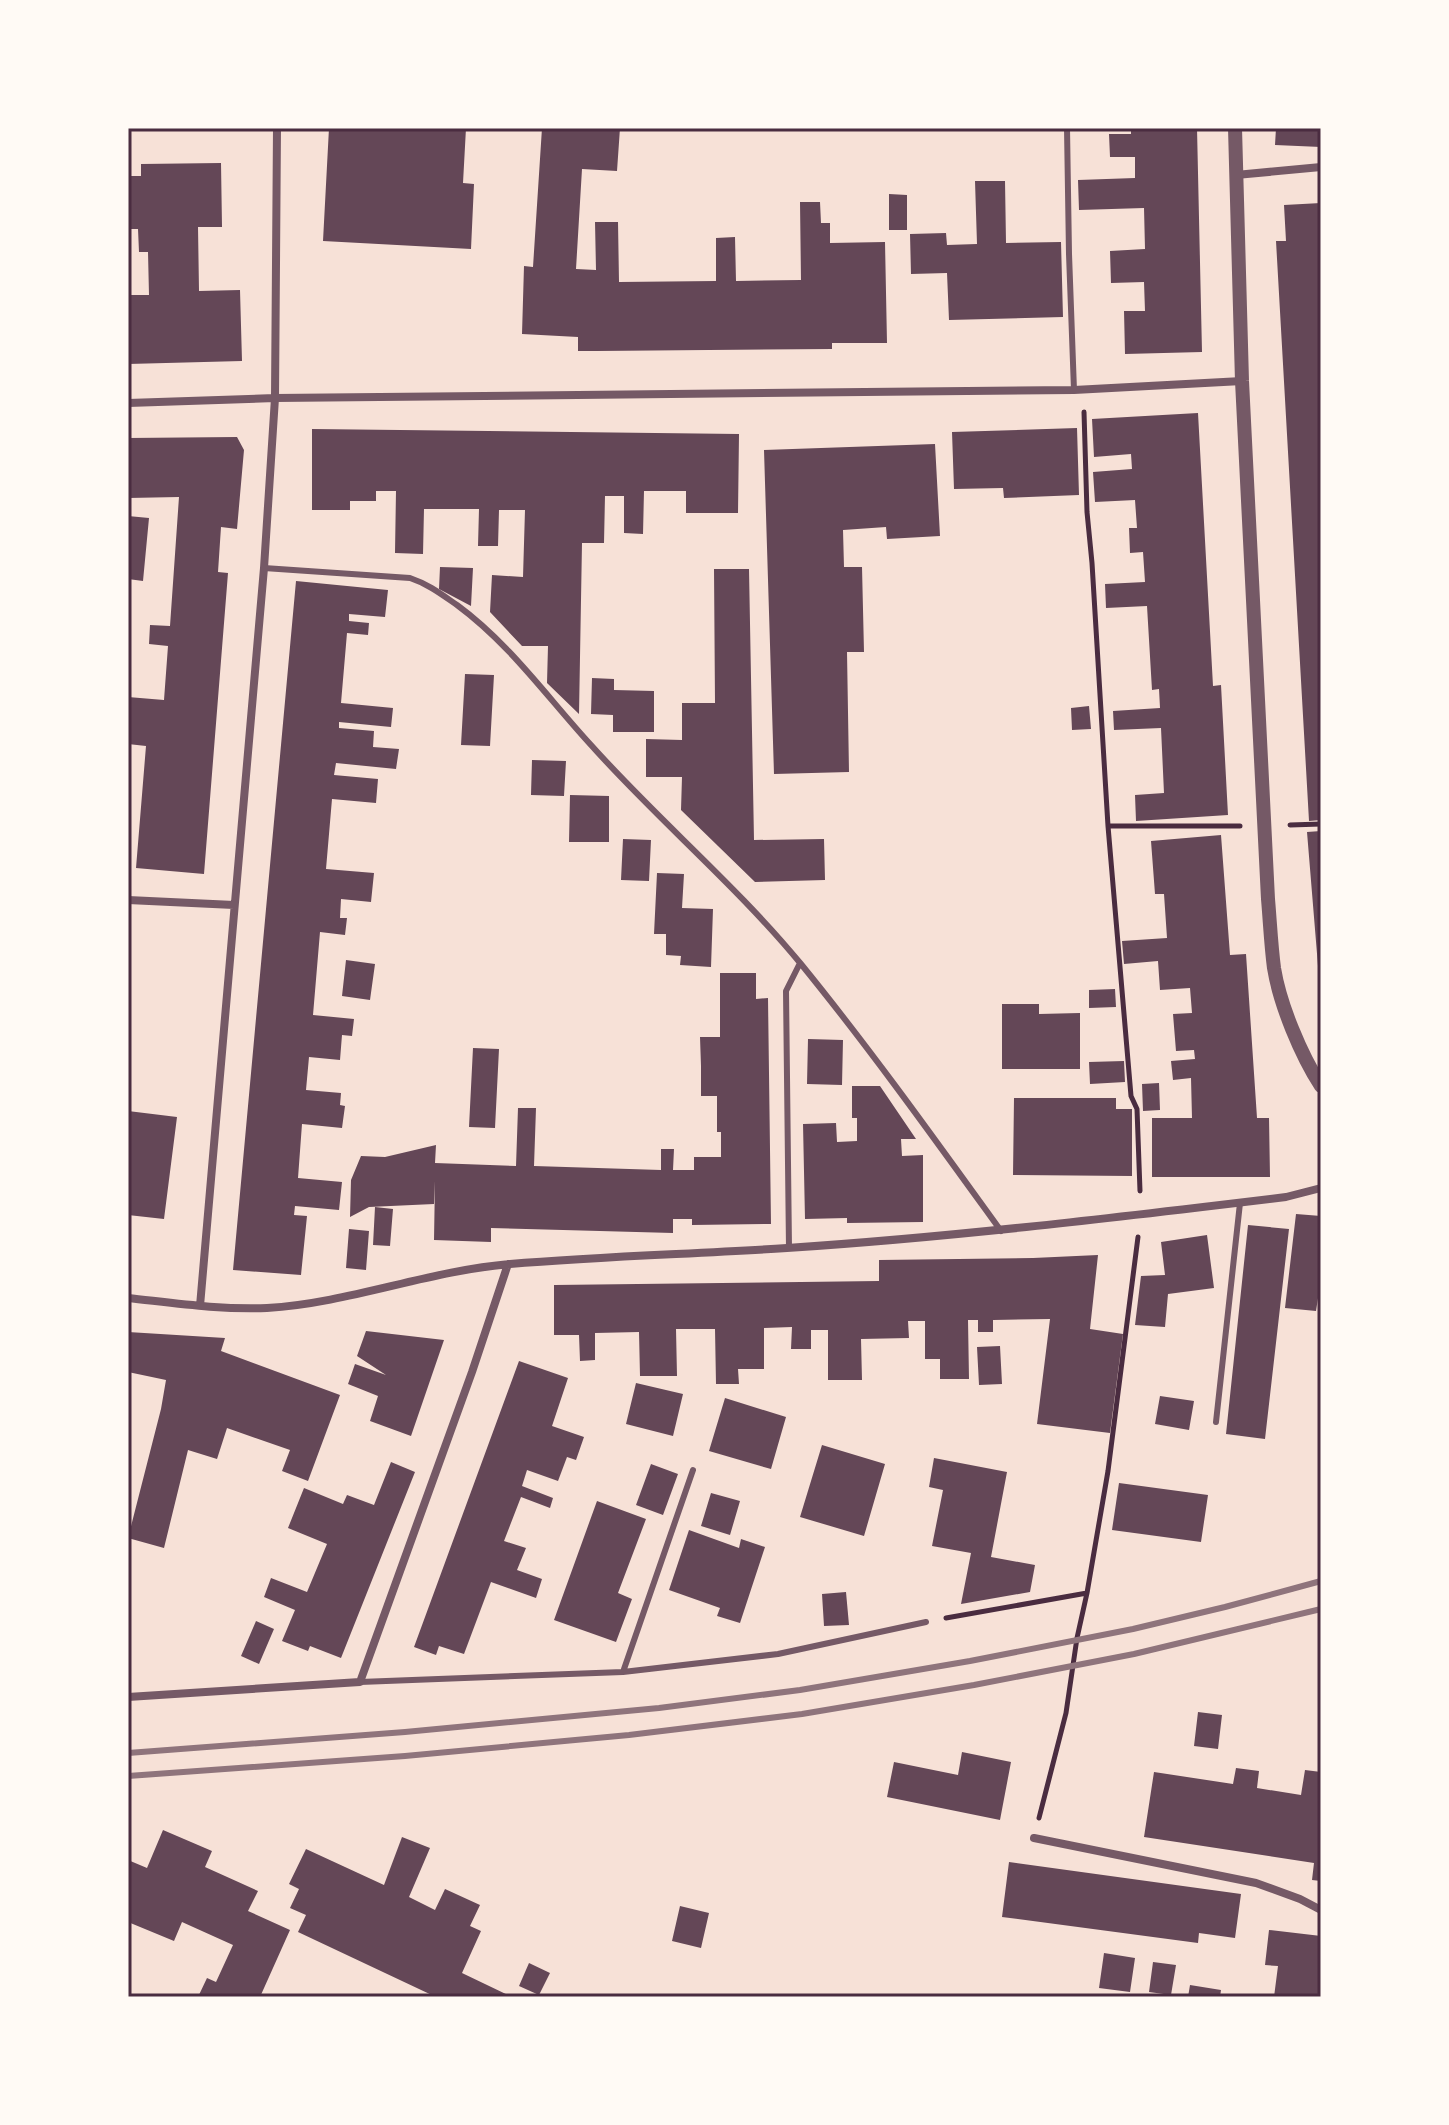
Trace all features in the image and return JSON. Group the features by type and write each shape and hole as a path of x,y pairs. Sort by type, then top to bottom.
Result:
{"street":[{"path":"200,1306 264,568 275,398 277,128"},
{"path":"1235,128 1242,381 1268,899 1275,971 1291,1025 1321,1086"},
{"path":"1236,175 1321,167"},
{"path":"128,403 275,398 1079,390 1242,381"},
{"path":"128,900 234,905"},
{"path":"128,1298 200,1306 267,1308 325,1300 437,1275 508,1264 789,1248 1001,1231 1286,1197 1321,1188"},
{"path":"128,1697 360,1682 508,1264"},
{"path":"1034,1838 1256,1883 1321,1910"}],"lane":[{"path":"1067,128 1069,254 1079,390"},
{"path":"264,568 410,578 427,583 482,624 514,655 590,745 743,900 800,963 1001,1231"},
{"path":"789,1248 786,991 800,963"},
{"path":"1216,1422 1240,1203"},
{"path":"623,1672 693,1470"},
{"path":"360,1682 623,1672 778,1654 926,1622"}],"path":[{"path":"1034,1838 1066,1713 1108,1471 1140,1215 1137,1109 1131,1096 1108,826 1079,390"},
{"path":"1108,826 1265,826"},
{"path":"926,1622 1087,1593"}],"building":[{"path":"329,128 466,128 463,183 474,184 471,249 323,241"},
{"path":"542,128 620,128 617,171 582,169 576,269 596,270 595,222 618,222 619,282 716,281 716,238 735,237 736,281 801,280 800,202 820,202 821,223 830,223 830,243 885,242 887,343 832,343 832,349 578,351 578,337 522,334 524,266 533,267"},
{"path":"1131,128 1197,128 1202,352 1125,354 1124,311 1145,311 1144,282 1111,283 1110,251 1145,249 1144,208 1079,210 1078,180 1135,178 1135,157 1110,157 1109,134 1131,134"},
{"path":"1276,128 1321,128 1321,147 1275,145"},
{"path":"221,163 222,227 198,227 199,291 240,290 242,361 128,364 128,295 149,295 148,252 139,252 138,229 128,229 128,176 141,176 141,164"},
{"path":"975,181 1005,181 1006,243 1061,242 1063,317 949,320 947,273 911,274 910,234 946,233 947,245 977,244"},
{"path":"889,194 907,195 907,230 889,230"},
{"path":"1321,203 1321,820 1309,821 1276,241 1286,241 1284,205"},
{"path":"1198,413 1213,686 1221,685 1228,815 1136,821 1135,795 1164,793 1161,728 1114,730 1113,711 1160,708 1159,689 1152,690 1147,606 1106,608 1105,584 1145,582 1143,552 1130,553 1129,528 1137,528 1135,500 1095,502 1093,472 1132,469 1131,454 1094,457 1092,419"},
{"path":"1077,428 1079,495 1004,498 1003,488 954,489 952,432"},
{"path":"312,429 739,434 738,513 686,513 686,491 644,491 643,534 624,533 624,496 605,496 604,543 582,543 579,714 547,683 548,646 522,646 490,612 492,575 523,577 525,510 499,510 498,546 478,546 479,509 424,509 423,554 395,553 396,491 376,491 376,501 350,501 350,510 312,510"},
{"path":"237,437 244,450 237,529 221,527 218,572 228,573 204,874 136,868 146,746 128,744 128,697 164,700 168,646 149,644 150,625 170,626 179,497 128,498 128,438"},
{"path":"935,444 940,536 887,539 886,527 843,530 844,567 862,567 864,652 847,652 849,772 774,774 764,450"},
{"path":"128,516 149,518 143,581 128,579"},
{"path":"440,567 473,568 471,606 439,589"},
{"path":"714,569 749,569 754,840 824,839 825,880 755,882 681,810 682,777 646,777 646,739 682,740 682,703 715,703"},
{"path":"296,581 388,590 385,617 349,614 349,621 369,623 368,635 347,633 341,703 393,708 391,727 339,722 339,728 374,731 373,747 399,749 396,769 336,763 334,775 378,779 376,803 332,799 326,869 374,873 371,902 341,899 340,918 347,918 345,935 320,932 313,1015 354,1019 352,1036 342,1035 340,1060 309,1057 306,1090 341,1093 340,1105 345,1106 342,1128 302,1124 298,1178 342,1182 339,1210 295,1206 294,1215 307,1216 301,1275 233,1270"},
{"path":"465,674 494,675 490,746 461,745"},
{"path":"592,678 614,679 614,690 654,691 654,732 613,732 613,715 591,714"},
{"path":"1089,706 1091,729 1072,730 1071,708"},
{"path":"532,760 566,761 564,796 531,795"},
{"path":"570,795 609,796 609,842 569,842"},
{"path":"1321,831 1321,978 1319,978 1307,832"},
{"path":"1221,835 1230,955 1246,954 1257,1118 1269,1118 1270,1177 1152,1177 1152,1118 1192,1118 1191,1078 1173,1080 1171,1061 1195,1059 1194,1050 1176,1051 1173,1014 1192,1013 1190,988 1160,990 1158,961 1124,964 1122,941 1167,938 1164,894 1155,894 1151,841"},
{"path":"623,839 651,840 649,881 621,880"},
{"path":"657,873 684,874 682,908 713,909 711,967 680,965 681,956 666,955 666,934 654,934"},
{"path":"346,960 375,964 370,1000 342,996"},
{"path":"720,973 756,973 756,999 768,998 771,1224 692,1225 692,1219 673,1219 673,1233 491,1228 491,1242 434,1240 435,1181 434,1204 369,1207 350,1217 351,1180 361,1156 385,1157 436,1145 435,1163 516,1166 518,1108 536,1108 534,1166 661,1170 661,1149 674,1149 673,1170 694,1170 694,1157 721,1157 717,1096 701,1096 700,1037 720,1037"},
{"path":"1115,989 1116,1007 1089,1008 1089,990"},
{"path":"1002,1004 1039,1004 1039,1014 1080,1013 1080,1069 1002,1069"},
{"path":"808,1039 843,1040 842,1085 807,1084"},
{"path":"473,1048 499,1049 495,1128 469,1127"},
{"path":"1124,1061 1125,1082 1090,1084 1089,1062"},
{"path":"1159,1083 1160,1110 1143,1111 1142,1084"},
{"path":"852,1086 880,1086 916,1139 901,1139 902,1156 923,1155 923,1222 847,1223 847,1218 805,1219 803,1124 836,1123 837,1142 857,1141 857,1118 852,1118"},
{"path":"1014,1098 1116,1098 1116,1109 1132,1109 1132,1176 1013,1175"},
{"path":"128,1111 177,1117 164,1219 128,1215"},
{"path":"375,1207 393,1209 390,1246 373,1245"},
{"path":"1296,1214 1321,1216 1321,1279 1316,1311 1285,1308"},
{"path":"1248,1225 1289,1229 1265,1439 1226,1434"},
{"path":"349,1229 369,1231 366,1270 346,1268"},
{"path":"1207,1235 1214,1288 1168,1294 1165,1327 1135,1325 1141,1276 1165,1275 1161,1242"},
{"path":"1098,1255 1090,1329 1123,1334 1110,1433 1037,1424 1050,1319 993,1320 993,1332 978,1332 978,1320 968,1320 969,1379 940,1379 940,1359 925,1359 925,1321 908,1321 909,1338 861,1339 862,1380 828,1380 828,1330 811,1330 811,1349 791,1349 792,1327 764,1328 764,1369 738,1369 739,1384 716,1384 715,1329 676,1329 677,1376 640,1376 639,1332 595,1333 595,1360 580,1361 579,1335 554,1335 554,1285 879,1281 879,1260"},
{"path":"366,1331 444,1340 411,1436 370,1421 378,1396 348,1384 355,1364 386,1375 357,1356"},
{"path":"128,1332 225,1338 221,1351 340,1395 308,1481 282,1471 290,1450 227,1428 217,1459 188,1450 164,1548 128,1538 166,1380 128,1372"},
{"path":"1000,1346 1002,1384 979,1385 977,1347"},
{"path":"519,1361 568,1378 552,1426 584,1437 576,1460 567,1457 558,1481 527,1470 522,1486 553,1498 550,1508 521,1497 504,1541 526,1548 517,1570 542,1579 536,1598 491,1582 464,1654 439,1646 436,1655 414,1647"},
{"path":"636,1383 683,1394 673,1436 626,1424"},
{"path":"1160,1396 1194,1401 1189,1430 1155,1424"},
{"path":"725,1398 786,1417 771,1469 709,1451"},
{"path":"822,1445 885,1464 864,1536 800,1517"},
{"path":"934,1458 1007,1472 991,1557 1035,1565 1030,1592 961,1604 971,1553 932,1546 943,1490 929,1487"},
{"path":"391,1462 415,1472 341,1658 310,1646 308,1651 282,1641 295,1610 264,1597 271,1578 307,1592 327,1544 288,1528 304,1488 343,1504 347,1495 374,1505"},
{"path":"651,1464 678,1474 663,1515 636,1505"},
{"path":"1119,1483 1208,1495 1201,1542 1112,1530"},
{"path":"711,1493 740,1501 730,1535 701,1526"},
{"path":"597,1501 646,1519 618,1593 632,1599 616,1642 554,1620"},
{"path":"689,1530 739,1548 741,1539 765,1547 740,1623 717,1616 720,1608 669,1590"},
{"path":"846,1592 849,1625 824,1626 822,1594"},
{"path":"256,1621 274,1629 259,1664 241,1656"},
{"path":"1198,1712 1222,1715 1218,1749 1194,1746"},
{"path":"962,1752 1011,1762 1000,1820 887,1797 894,1762 958,1775"},
{"path":"1236,1768 1259,1771 1257,1788 1301,1795 1305,1770 1321,1772 1321,1881 1312,1880 1314,1863 1144,1837 1154,1772 1233,1784"},
{"path":"163,1830 212,1851 205,1867 258,1891 248,1911 290,1930 260,1997 198,1997 207,1978 216,1982 233,1945 182,1922 174,1941 128,1922 128,1860 147,1868"},
{"path":"402,1837 430,1848 409,1897 435,1910 445,1889 480,1905 470,1926 481,1931 462,1973 512,1997 436,1997 298,1932 306,1915 290,1908 299,1889 289,1884 306,1849 384,1885"},
{"path":"1009,1862 1241,1894 1235,1938 1199,1933 1198,1943 1002,1917"},
{"path":"680,1906 709,1913 701,1948 672,1941"},
{"path":"1269,1930 1321,1936 1321,1997 1274,1997 1278,1966 1265,1965"},
{"path":"1104,1953 1135,1958 1130,1992 1099,1988"},
{"path":"1153,1962 1176,1965 1171,1995 1149,1992"},
{"path":"529,1963 550,1973 539,1995 519,1986"},
{"path":"1190,1985 1221,1990 1220,1997 1188,1997"}],"railway":[{"path":"128,1753 405,1732 659,1708 800,1690 1133,1629 1321,1581"},
{"path":"128,1776 405,1756 629,1735 802,1714 1134,1654 1321,1609"}]}
